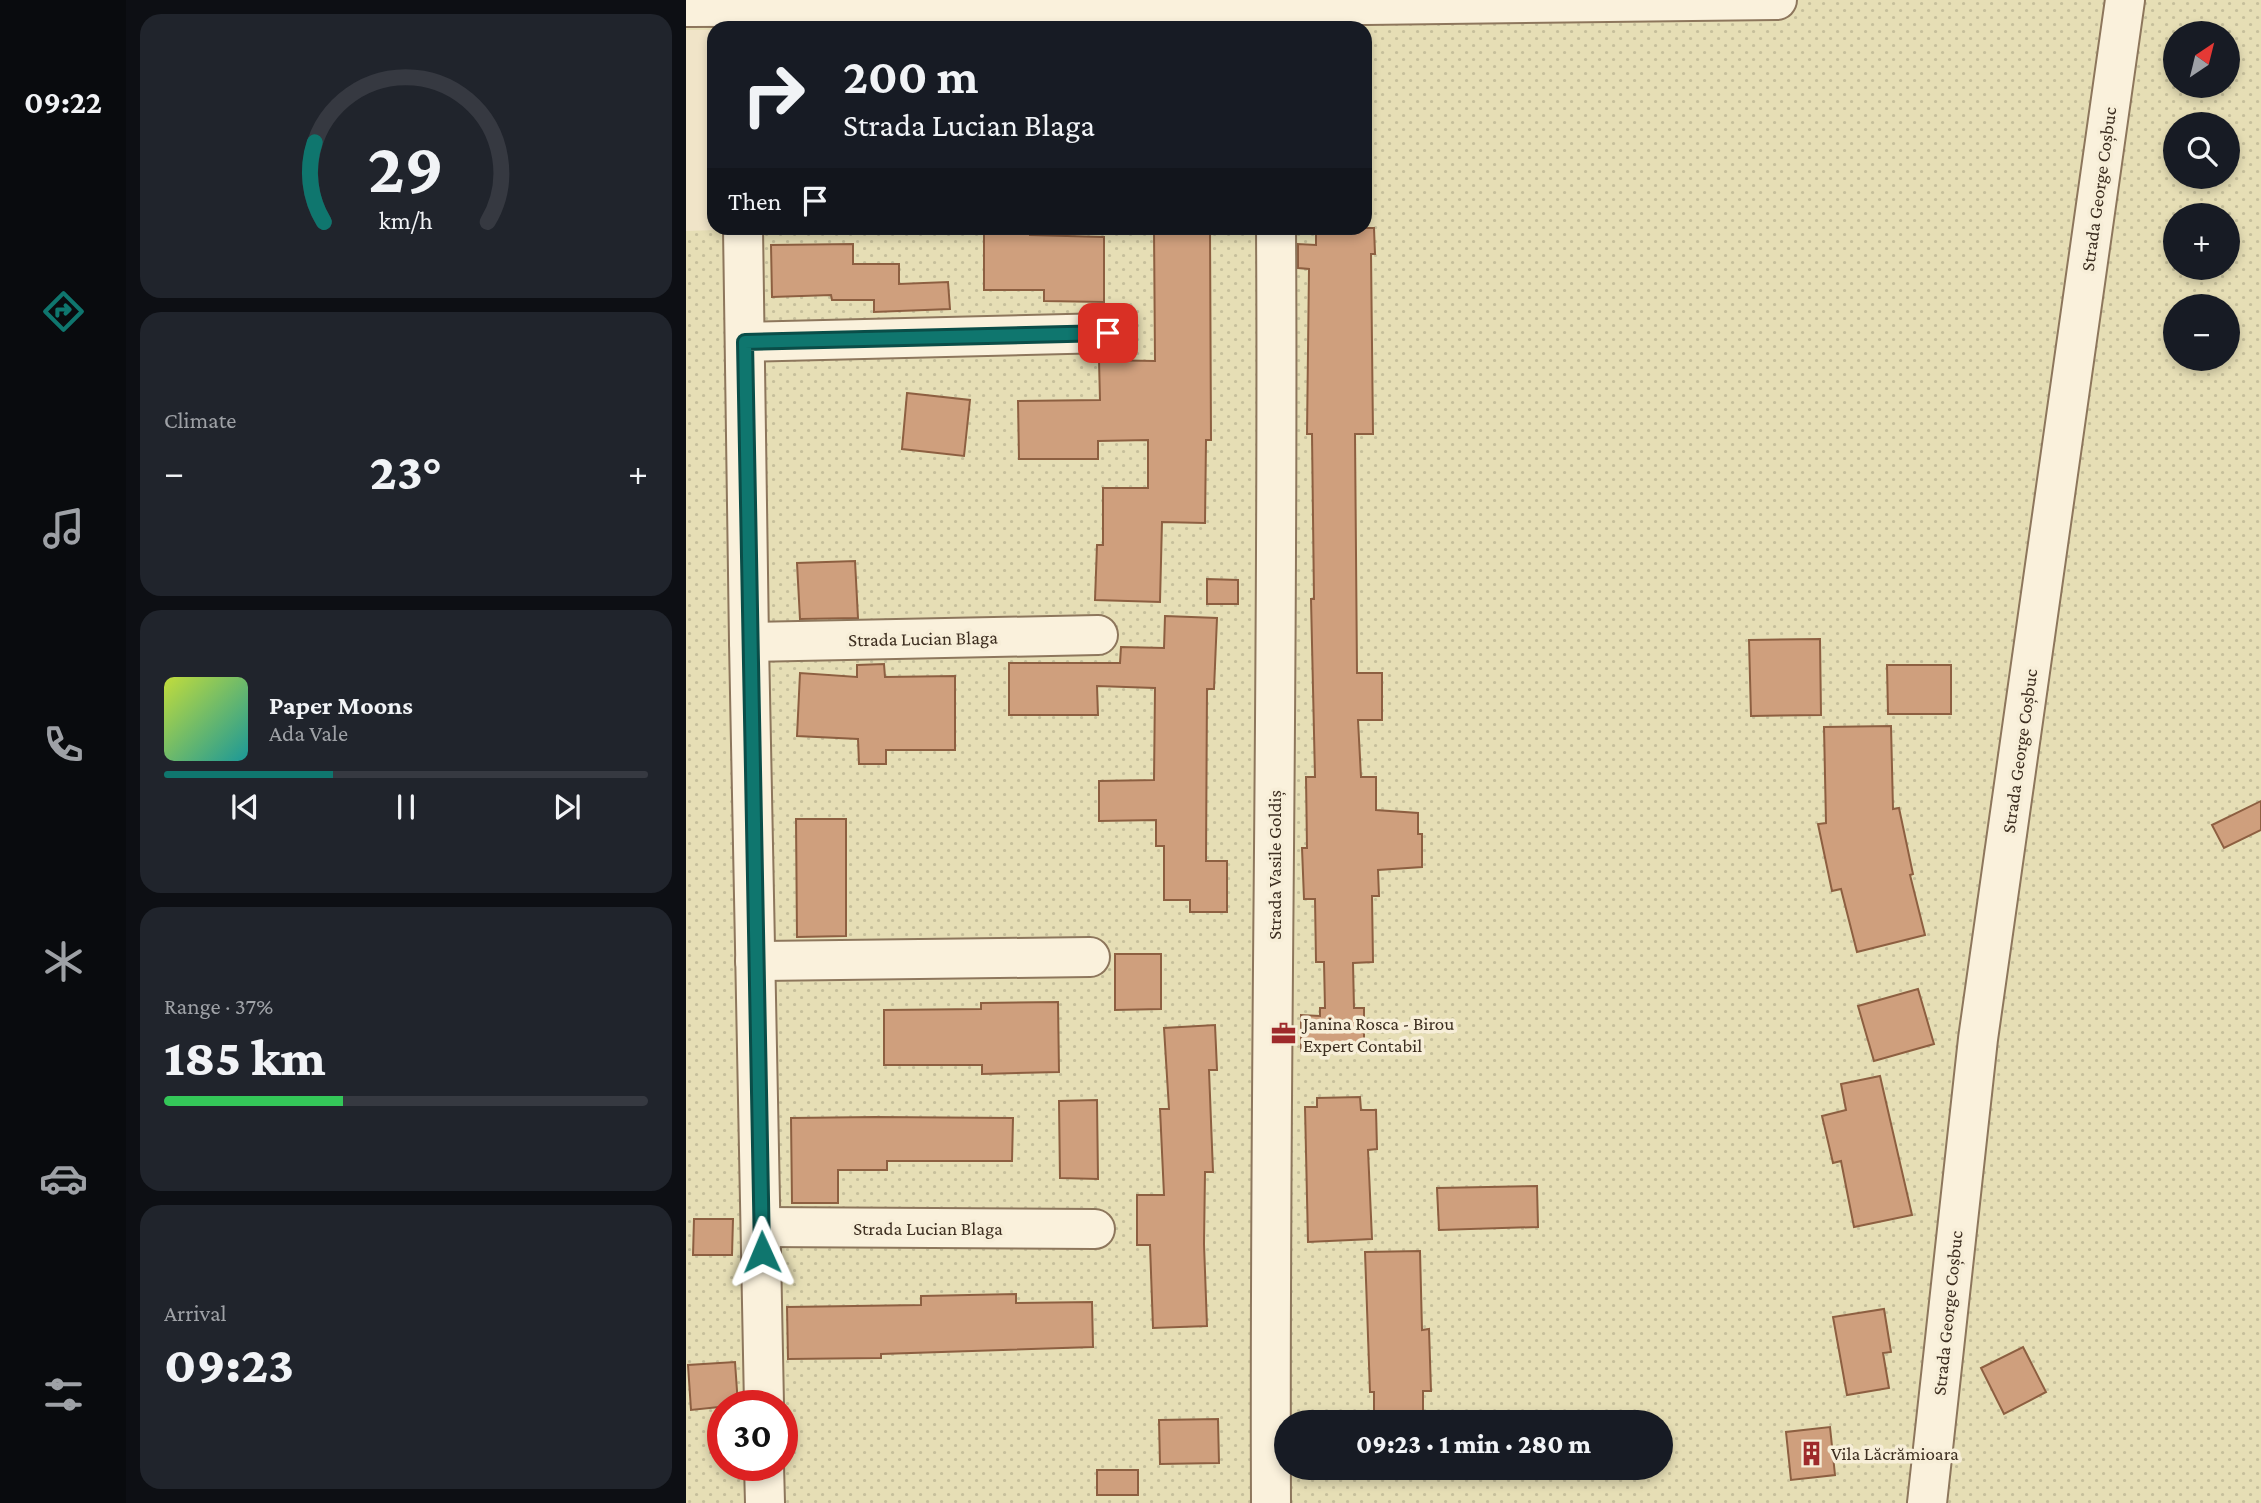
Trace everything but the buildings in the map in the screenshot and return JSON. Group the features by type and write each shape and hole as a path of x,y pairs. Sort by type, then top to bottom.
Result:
{"street":[{"path":"686,7 741,18 887,3 1285,11 1777,0"},
{"name":"Strada George Coșbuc","path":"1927,1503 1978,1040 2124,0"},
{"path":"743,235 764,1390"},
{"name":"Strada Vasile Goldiș","path":"1271,1503 1276,235"},
{"path":"745,342 1108,333"},
{"name":"Strada Lucian Blaga","path":"749,642 1098,635"},
{"path":"755,961 1090,957"},
{"name":"Strada Lucian Blaga","path":"762,1227 1095,1229"},
{"path":"764,1481 765,1503"}],"shaded area":[{"path":"686,0 2261,0 2261,1503 686,1503 686,231 707,230 707,235 1372,235 1372,21 707,21 707,30 686,30"}],"place":[{"name":"Janina Rosca - Birou Expert Contabil","path":"1283,1034"},
{"name":"Vila Lăcrămioara","path":"1811,1453"}],"route":[{"path":"762,1252 745,342 1108,333"}]}
